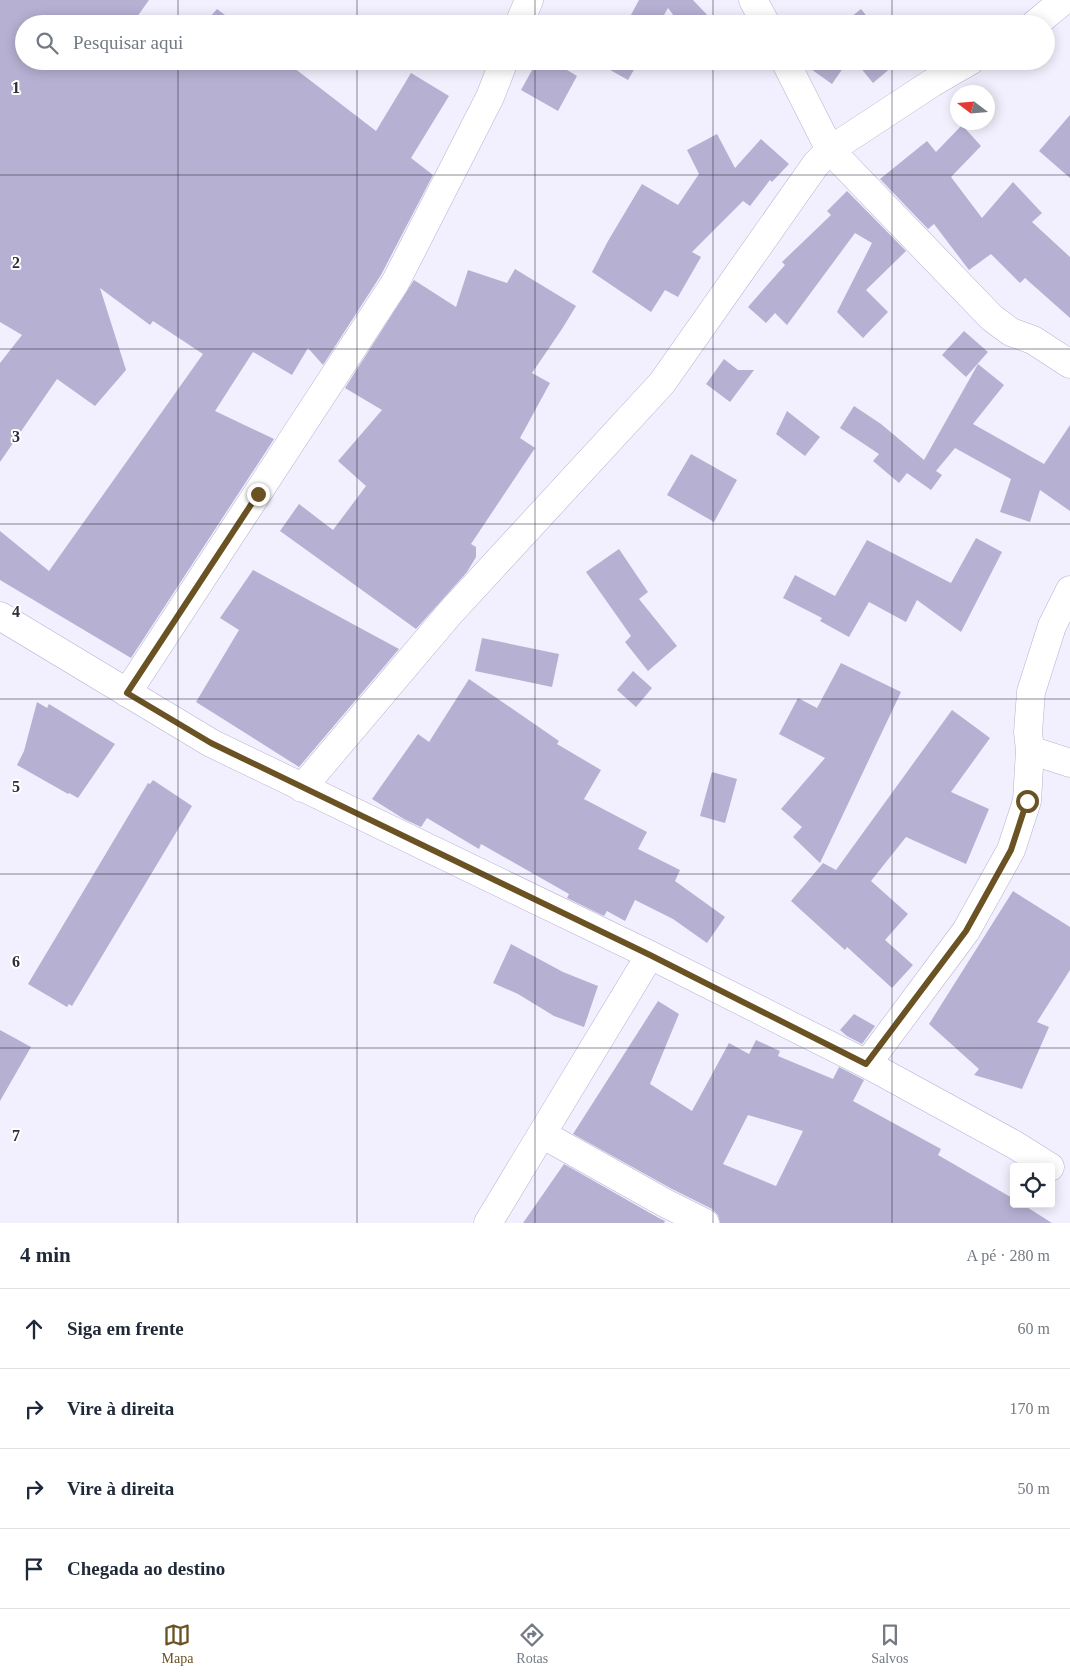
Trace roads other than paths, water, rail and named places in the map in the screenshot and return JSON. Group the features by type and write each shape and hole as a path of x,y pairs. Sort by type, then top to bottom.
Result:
{"street":[{"path":"523,15 529,0"},
{"path":"752,0 761,15"},
{"path":"1046,15 1064,0"},
{"path":"127,693 395,283 490,97 500,70"},
{"path":"790,70 830,150 992,318 1011,332 1033,340 1070,364"},
{"path":"302,788 450,612 662,383 810,172 830,150 954,70"},
{"path":"866,1064 966,931 1011,850 1027,801 1030,750 1028,732 1031,692 1052,626 1070,590"},
{"path":"0,616 211,743 650,955 866,1064 1015,1144 1045,1163"},
{"path":"1030,750 1070,763"},
{"path":"488,1223 650,955"},
{"path":"542,1134 665,1203 705,1223"},
{"path":"1055,1170 1070,1179"}]}
